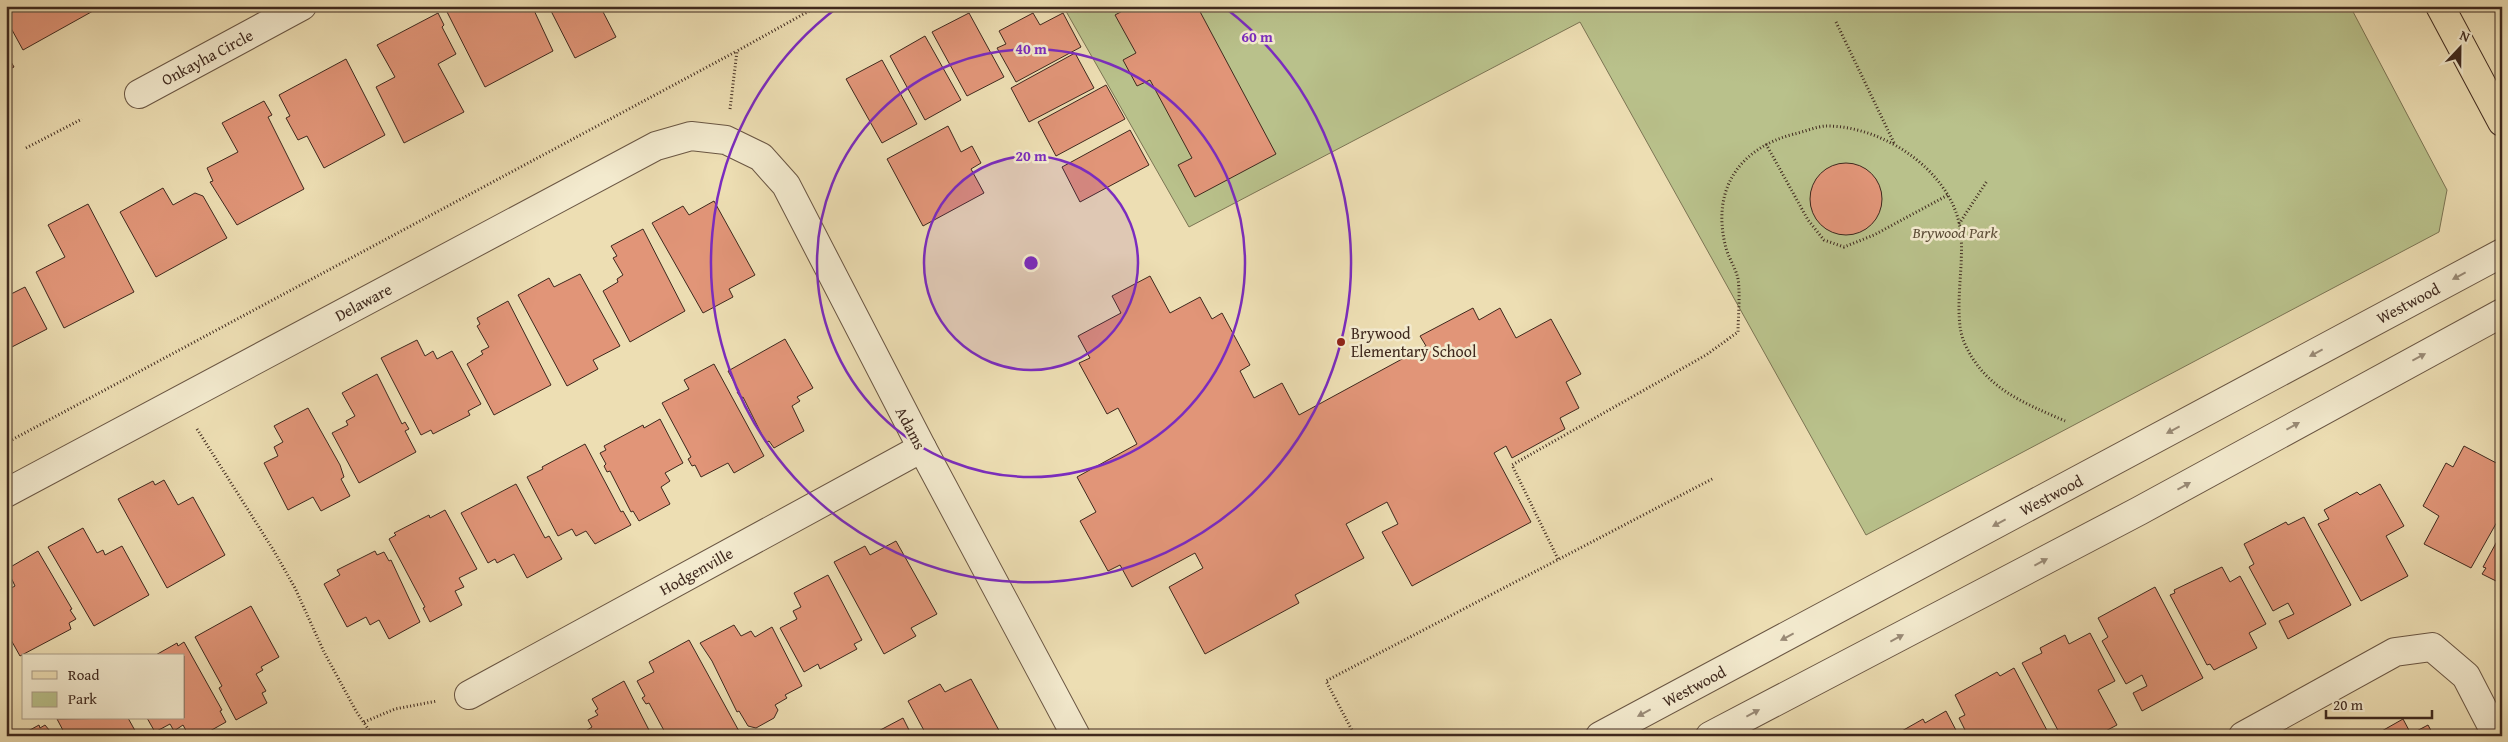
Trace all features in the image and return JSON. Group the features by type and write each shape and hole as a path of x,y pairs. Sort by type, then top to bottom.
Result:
{"main road":[{"path":"2440,6 2502,122"}],"street":[{"name":"Onkayha Circle","path":"139,94 302,6"},
{"name":"Delaware","path":"6,493 656,146 691,136 726,140"},
{"name":"Adams","path":"726,140 761,157 786,185 922,448 1076,736"},
{"name":"Westwood","path":"1600,736 2502,253"},
{"path":"1710,736 2139,511 2376,380 2502,314"},
{"name":"Hodgenville","path":"469,695 922,448"},
{"path":"2243,736 2395,652 2432,647 2466,676 2497,736"}],"path":[{"path":"6,443 818,6"},
{"path":"1836,22 1896,146"},
{"path":"726,140 737,51"},
{"path":"26,148 82,119"},
{"path":"1558,560 1512,465 1706,355 1738,332 1738,276 1724,243 1722,210 1733,173 1756,149 1766,144 1826,126 1862,131 1896,146 1927,170 1948,195 1952,200 1961,235 1960,314 1964,341 1985,376 2010,396 2064,421"},
{"path":"1766,144 1808,220 1824,240 1844,246 1874,235 1948,195"},
{"path":"1958,224 1987,181"},
{"path":"179,401 274,551 295,588 324,652 373,736"},
{"path":"1355,736 1326,681 1714,478"},
{"path":"364,722 395,709 469,695"}],"green space":[{"name":"Brywood Park","path":"1063,6 2350,6 2447,190 2439,232 1866,535 1580,22 1189,227"}],"building":[{"path":"6,6 90,6 93,11 23,50 6,19"},
{"path":"444,6 495,6 496,8 501,6 532,6 553,51 485,87"},
{"path":"544,6 600,6 616,37 575,58 550,9 547,11"},
{"path":"1132,6 1197,6 1276,154 1195,197 1178,165 1192,158 1150,80 1137,86 1123,60 1136,53 1115,15"},
{"path":"438,13 444,25 442,27 456,54 438,64 464,112 404,143 376,87 395,77 377,45"},
{"path":"969,13 1004,77 967,96 932,32"},
{"path":"1033,13 1040,25 1063,13 1081,47 1016,82 997,48 1006,44 999,31"},
{"path":"925,36 961,100 925,120 890,56"},
{"path":"6,53 14,67 6,71"},
{"path":"1075,53 1094,88 1029,122 1011,88"},
{"path":"346,59 385,135 324,168 307,136 298,140 286,118 290,116 279,95"},
{"path":"882,60 917,124 882,143 846,79"},
{"path":"1106,85 1125,119 1056,156 1038,122"},
{"path":"264,101 272,115 268,117 304,189 237,225 210,182 213,181 207,168 238,152 222,123"},
{"path":"948,126 961,152 972,146 981,163 971,169 984,193 923,226 887,159"},
{"path":"1130,130 1149,165 1080,202 1062,167"},
{"path":"1846,163 1866,169 1876,179 1882,199 1876,219 1866,229 1846,235 1826,229 1816,219 1810,199 1816,179 1826,169"},
{"path":"163,188 173,205 195,193 203,196 227,238 156,277 120,212"},
{"path":"714,201 755,275 729,289 733,297 703,313 652,223 683,206 689,215"},
{"path":"88,204 134,292 64,328 36,272 65,257 48,225"},
{"path":"643,229 685,311 630,342 603,291 618,282 617,279 623,275 613,258 617,256 611,246"},
{"path":"580,274 620,346 593,360 598,369 567,386 518,295 549,278 554,287"},
{"path":"1150,276 1170,313 1200,297 1212,319 1222,313 1250,365 1240,371 1254,398 1282,383 1299,415 1426,346 1420,336 1473,308 1479,320 1500,308 1516,338 1551,319 1581,374 1566,382 1579,408 1560,418 1565,429 1512,458 1506,446 1494,453 1531,522 1412,586 1382,532 1398,524 1387,502 1346,524 1364,558 1295,595 1299,603 1205,654 1169,587 1203,568 1195,553 1132,587 1120,565 1108,571 1080,521 1096,512 1077,477 1137,444 1118,408 1107,414 1079,363 1090,358 1078,336 1121,313 1112,296"},
{"path":"6,285 11,294 25,287 47,329 6,350"},
{"path":"508,301 551,385 494,415 467,364 483,354 481,351 489,347 477,326 480,324 477,318"},
{"path":"785,339 813,388 797,397 800,401 792,406 804,431 774,448 769,441 766,443 743,397 741,398 737,392 739,391 728,371"},
{"path":"417,340 425,356 433,351 437,359 452,351 481,404 468,411 470,415 433,434 431,430 421,435 381,358"},
{"path":"714,364 764,456 734,473 728,463 701,477 695,465 692,466 688,459 691,457 662,403 689,389 684,380"},
{"path":"377,374 402,424 405,422 409,429 405,431 416,452 359,483 332,433 348,425 346,421 355,416 342,393"},
{"path":"308,408 340,465 344,477 341,479 350,496 321,511 313,497 288,510 264,463 278,456 274,447 283,442 274,426"},
{"path":"660,419 683,463 665,473 670,481 661,487 670,504 639,521 633,511 631,512 610,471 607,472 604,466 606,464 600,453 606,450 604,446 643,425 644,428"},
{"path":"585,444 621,512 623,511 631,525 595,544 586,531 576,536 572,529 558,536 527,477"},
{"path":"2464,446 2502,466 2502,513 2471,568 2424,544 2439,516 2423,506 2446,463 2453,467"},
{"path":"164,480 178,505 193,497 225,555 167,588 118,499 153,481 155,485"},
{"path":"516,484 545,538 549,536 562,559 527,578 514,554 497,563 495,559 488,563 461,513"},
{"path":"2380,484 2404,526 2386,536 2408,576 2361,601 2318,524 2329,519 2324,510 2357,492 2360,495"},
{"path":"445,510 477,569 459,578 464,587 455,591 462,605 430,622 423,608 425,607 389,539 396,535 394,533 429,515 430,518"},
{"path":"2304,517 2351,605 2288,639 2279,621 2294,614 2288,603 2273,611 2249,567 2254,564 2244,544 2286,522 2288,525"},
{"path":"83,528 97,553 103,550 105,555 122,546 149,595 94,626 48,547"},
{"path":"2502,532 2502,584 2482,574 2486,568 2483,567"},
{"path":"896,541 937,614 911,628 916,636 884,654 834,562 865,546 870,555"},
{"path":"38,551 76,619 69,623 71,629 20,656 6,631 6,602 11,599 6,591 15,586 7,569"},
{"path":"375,551 377,555 384,552 389,561 391,560 420,622 389,639 379,620 370,625 366,617 347,627 324,584 340,575 337,570"},
{"path":"2222,567 2230,582 2240,576 2266,624 2249,633 2257,648 2214,670 2210,664 2207,665 2170,595 2175,593 2174,590"},
{"path":"828,575 862,640 854,644 857,649 820,669 818,664 804,672 780,628 797,619 793,611 801,607 794,593"},
{"path":"2155,587 2203,678 2142,711 2133,693 2147,686 2142,675 2126,684 2102,641 2108,637 2098,618"},
{"path":"251,606 279,657 261,667 263,670 256,674 266,691 262,693 267,703 236,720 219,688 222,686 195,637"},
{"path":"734,625 741,636 751,631 755,637 772,627 802,686 785,695 787,698 775,705 778,710 774,718 756,728 748,726 739,711 737,712 712,661 700,643"},
{"path":"2090,633 2115,681 2098,690 2117,725 2096,736 2061,736 2022,663 2042,653 2040,648 2065,635 2069,644"},
{"path":"689,640 740,733 734,736 667,736 649,703 646,704 642,698 645,696 637,681 654,672 649,662"},
{"path":"184,642 222,710 220,711 226,722 201,736 189,736 183,725 174,731 170,724 155,732 148,720 185,720 185,654 158,654 177,643 178,646"},
{"path":"2014,668 2050,736 1968,736 1959,718 1965,715 1955,695 1997,672 2000,676"},
{"path":"971,679 1002,736 927,736 908,701 940,684 945,692"},
{"path":"624,681 652,736 578,736 592,727 588,720 598,715 595,711 598,709 592,699"},
{"path":"1946,711 1959,736 1893,736 1923,719 1925,723"},
{"path":"903,718 912,736 869,736"},
{"path":"2403,719 2411,734 2428,725 2434,736 2373,736"},
{"path":"58,720 129,720 138,736 66,736"},
{"path":"39,725 40,728 45,725 54,736 19,736"}],"place":[{"name":"Brywood Elementary School","path":"1341,342"}]}
